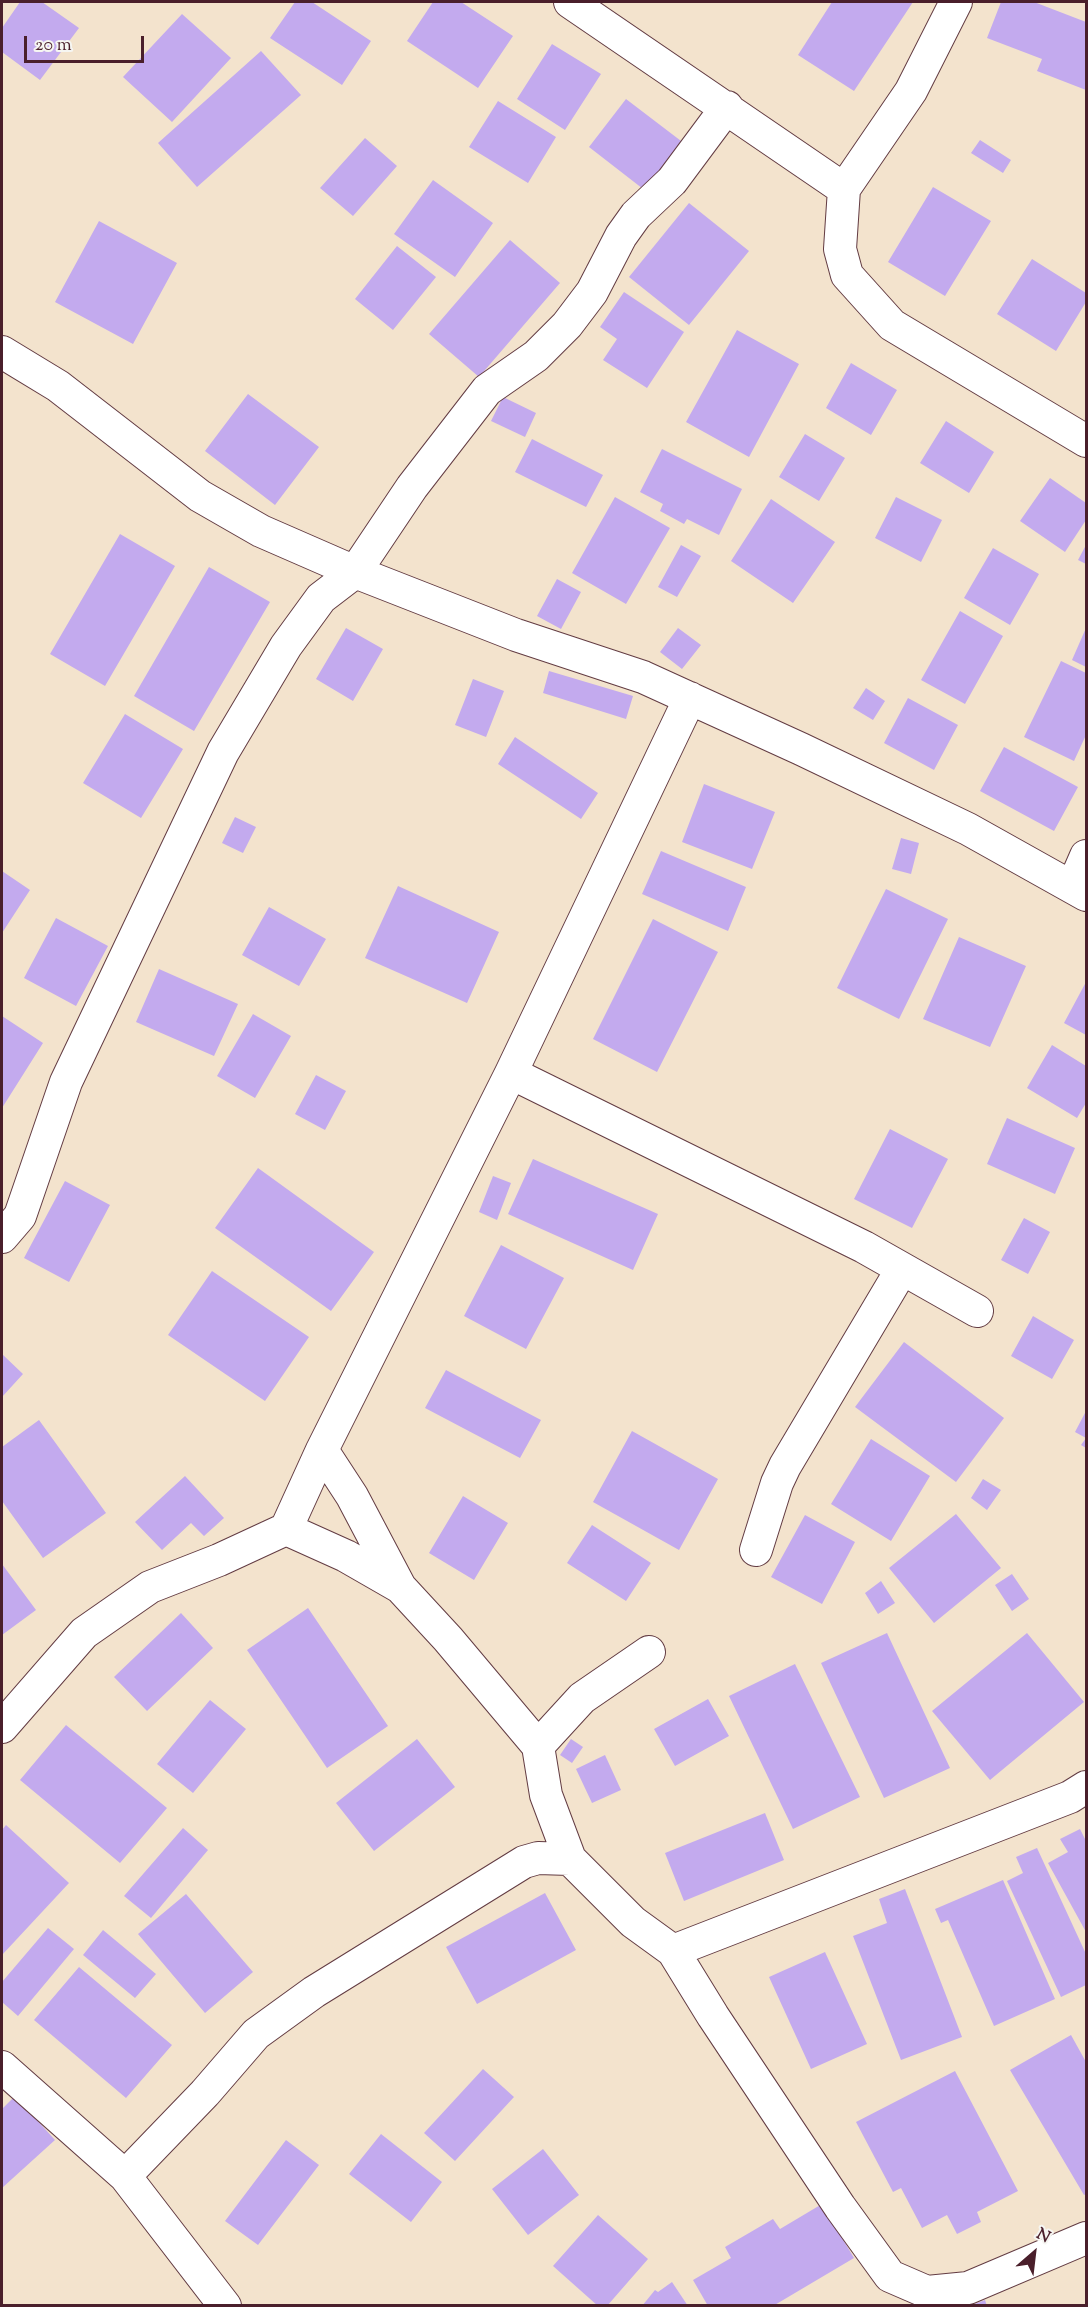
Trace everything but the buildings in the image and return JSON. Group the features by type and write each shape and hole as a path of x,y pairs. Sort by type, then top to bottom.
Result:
{"street":[{"path":"570,2 844,189"},
{"path":"956,2 911,91 844,189 840,249 847,275 892,325 1086,441"},
{"path":"2,1237 20,1216 66,1082 224,752 286,646 321,598 355,572 412,487 487,390 536,356 567,325 592,292 621,236 636,215 672,181 727,107"},
{"path":"2,352 58,386 200,496 261,531 355,572 516,635 643,677 957,824 1080,890 1086,856"},
{"path":"2,1727 84,1633 150,1587 219,1560 286,1529 322,1450 512,1073 690,698"},
{"path":"512,1073 864,1247 977,1311"},
{"path":"756,1550 777,1483 785,1466 902,1269"},
{"path":"322,1450 352,1496 400,1587 448,1639 538,1746 546,1795 570,1859 633,1922 674,1951 713,2016 827,2188 890,2276 927,2292 969,2288 1086,2238"},
{"path":"286,1529 346,1556 400,1587"},
{"path":"538,1746 582,1698 650,1652"},
{"path":"674,1951 1070,1797 1086,1787"},
{"path":"125,2176 206,2093 256,2034 304,1999 524,1862 538,1858 570,1859"},
{"path":"2,2067 125,2176 225,2306"}]}
